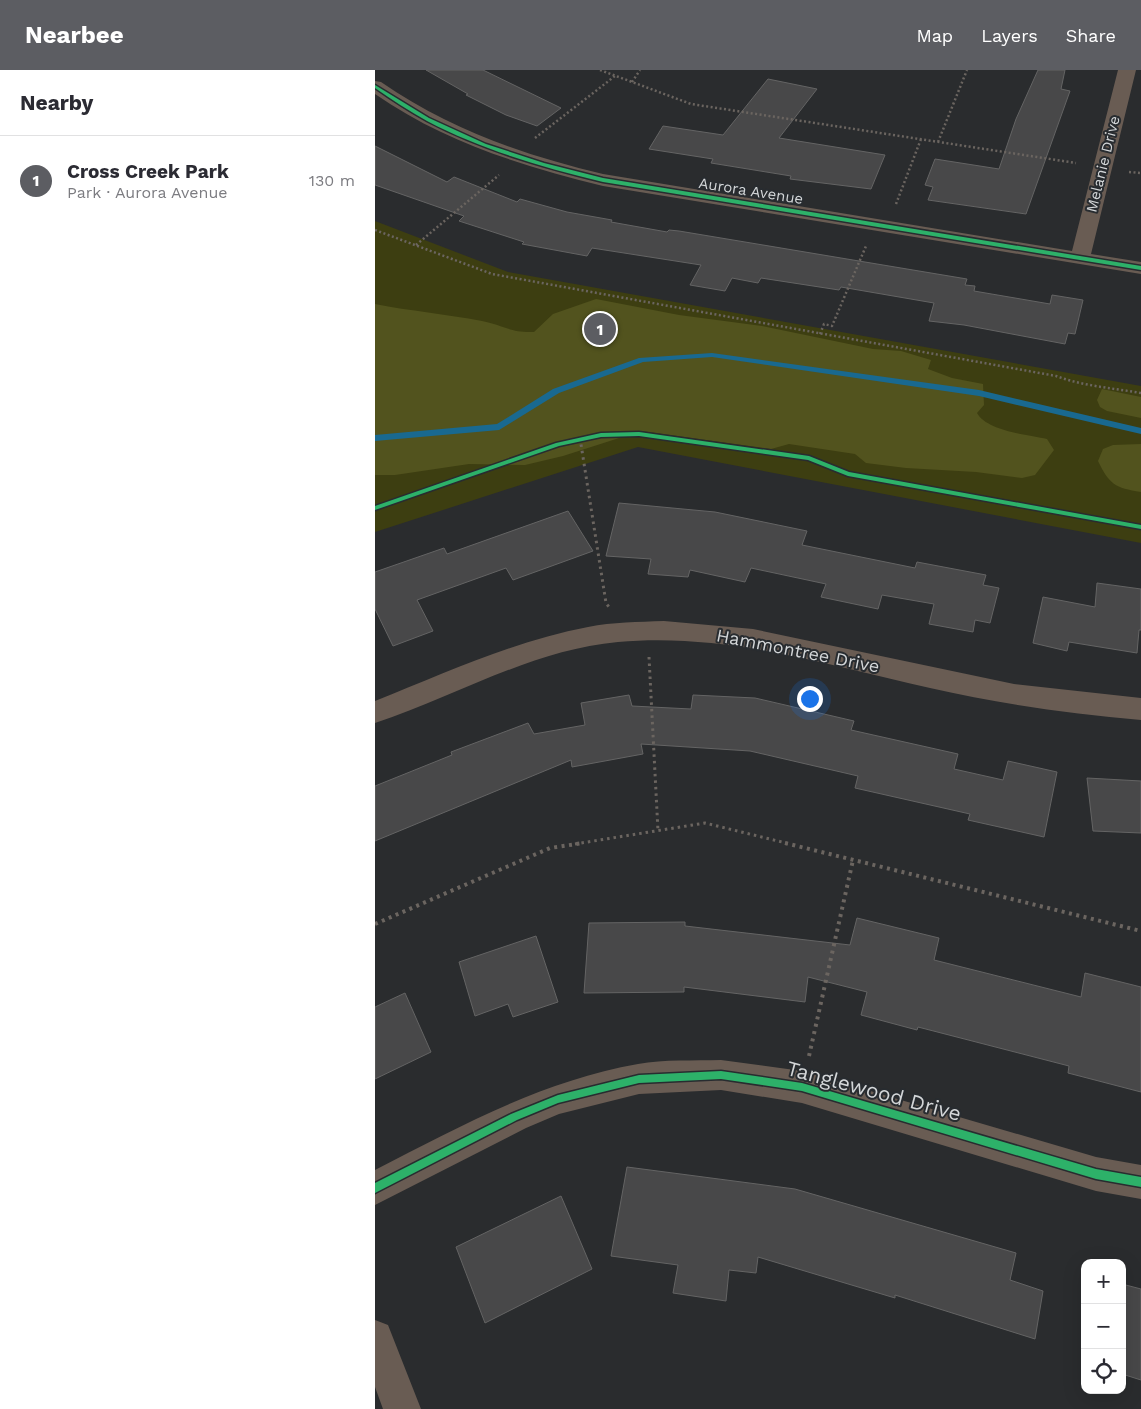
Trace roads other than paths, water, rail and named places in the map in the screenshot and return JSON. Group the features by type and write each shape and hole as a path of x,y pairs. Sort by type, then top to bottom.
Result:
{"street":[{"name":"Melanie Drive","path":"1080,258 1127,70"},
{"name":"Aurora Avenue","path":"375,86 432,122 476,142 554,168 640,187 1141,268"},
{"name":"Hammontree Drive","path":"375,712 550,646 637,632 683,630 749,638 973,688 1061,703 1141,709"},
{"name":"Tanglewood Drive","path":"375,1188 514,1117 559,1099 639,1079 721,1075 802,1087 998,1143 1096,1174 1141,1182"},
{"path":"375,1338 402,1409"}],"waterway":[{"path":"375,438 499,427 556,391 642,360 712,355 979,393 1141,431"}],"place":[{"name":"Cross Creek Park","path":"600,329"}]}
